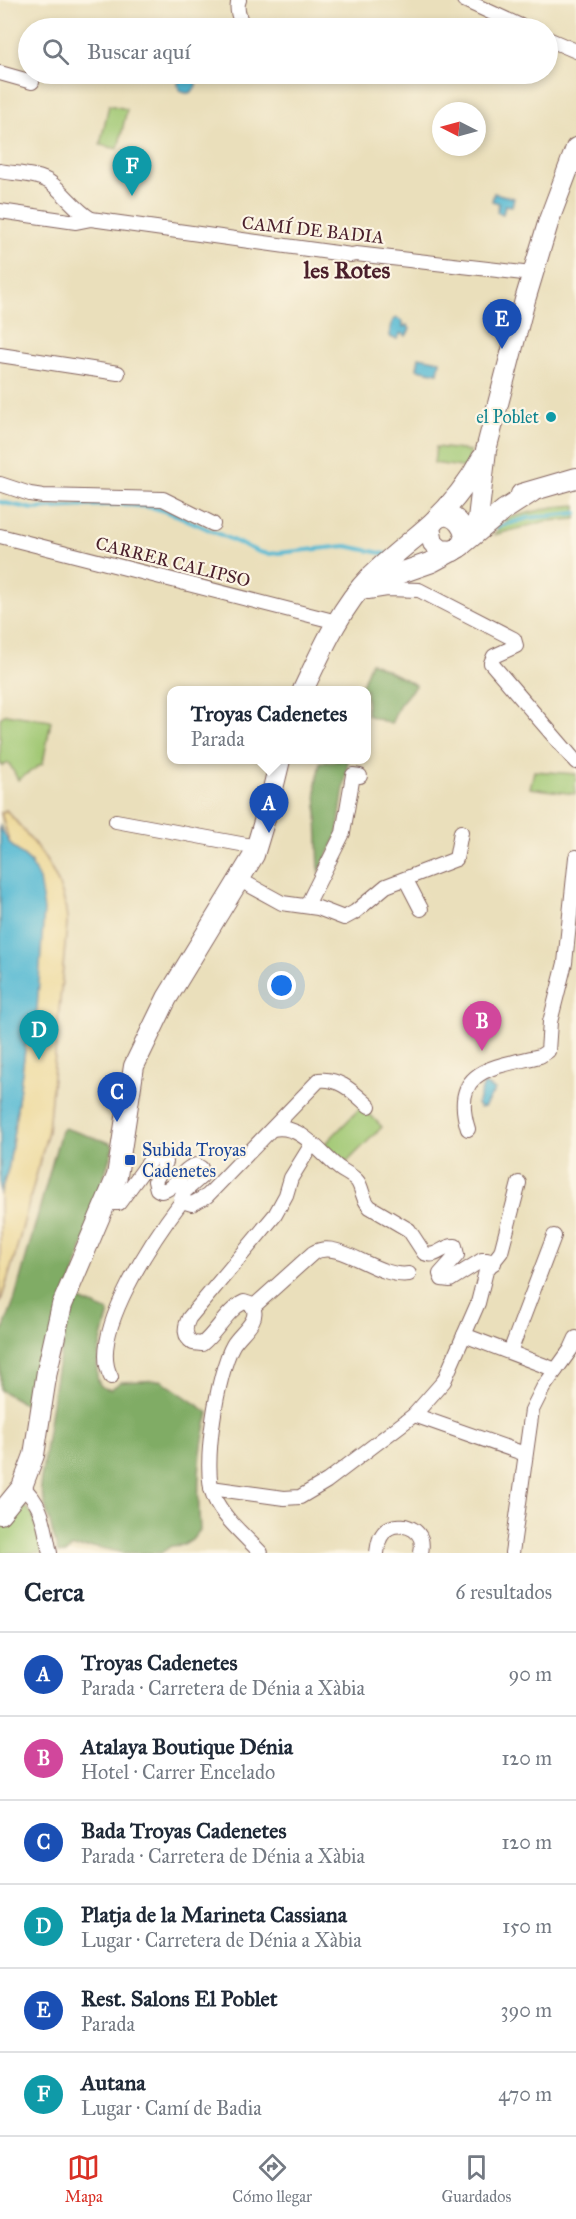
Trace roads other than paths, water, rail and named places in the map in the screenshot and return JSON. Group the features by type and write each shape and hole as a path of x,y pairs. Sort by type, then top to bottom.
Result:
{"street":[{"path":"464,0 503,18"},
{"path":"235,1 239,18"},
{"path":"558,43 576,51"},
{"path":"0,73 18,78"},
{"path":"486,450 468,483 430,531 433,543 441,550 463,543 476,523 486,450 532,274 576,148"},
{"path":"0,171 42,178 51,183 79,212 91,219"},
{"name":"CAMÍ DE BADIA","path":"0,211 76,222 91,219 351,255 393,257 532,274"},
{"path":"0,355 118,373"},
{"path":"305,686 338,622 353,600 369,579 405,544 440,519 480,505 576,478"},
{"path":"0,484 43,496 163,499 213,524"},
{"path":"353,600 381,580 432,562 463,543 504,510 532,492"},
{"path":"440,519 458,519 464,528 463,543"},
{"name":"CARRER CALIPSO","path":"0,536 338,622"},
{"path":"353,600 372,591 403,588 419,590 514,639 516,646 494,656 491,663 576,762"},
{"path":"0,1514 22,1487 37,1442 47,1371 62,1305 117,1176 134,1066 162,1007 240,880 257,847 279,764"},
{"path":"307,905 343,833 353,775 360,776"},
{"path":"116,821 257,847"},
{"path":"240,880 282,903 307,905 344,918 355,912 386,886 456,859 461,832"},
{"path":"468,1129 463,1114 463,1105 465,1094 475,1076 483,1070 548,1052 550,1022 565,963 576,857"},
{"path":"406,880 421,909"},
{"path":"182,1201 192,1204 207,1196 319,1080 336,1081 369,1106"},
{"path":"273,1129 286,1127 299,1134 340,1169 353,1177 358,1182 365,1202 409,1230 424,1253 435,1254 447,1246 455,1246 457,1255 442,1270 442,1279 450,1280 482,1260 494,1263"},
{"path":"261,1553 219,1506 209,1481 212,1440 222,1372 233,1346 254,1319 255,1311 250,1304 240,1303 202,1344 193,1343 186,1335 185,1328 189,1318 275,1215 286,1195 291,1178 312,1144"},
{"path":"106,1203 116,1204 121,1201 152,1158 159,1154 165,1158 166,1162 155,1180 155,1186 161,1191 170,1188 193,1165 201,1168 202,1176 184,1192 181,1197 182,1201 144,1255 119,1307 106,1351 105,1365 111,1377"},
{"path":"211,1488 284,1498 300,1497 327,1481 414,1415 444,1381 478,1303 486,1271 501,1252 519,1183"},
{"path":"510,1353 554,1236"},
{"path":"253,1307 313,1253 322,1249 333,1249 390,1274 409,1274"},
{"path":"464,1335 556,1370"},
{"path":"512,1553 532,1410 543,1388 574,1346"},
{"path":"414,1415 525,1454"},
{"path":"22,1487 38,1505 50,1553"},
{"path":"376,1553 378,1542 386,1530 393,1526 411,1528 417,1533 421,1538 421,1553"}],"water":[{"path":"178,84 196,84 193,90 187,93"},
{"path":"494,193 514,198 512,206 505,205 503,214 497,212 499,203 492,201"},
{"path":"397,318 403,322 403,327 407,325 410,329 406,336 401,333 397,339 389,335 393,320"},
{"path":"419,357 440,361 438,373 417,369"},
{"path":"0,826 10,844 31,863 39,880 44,910 37,1010 26,1043 9,1166 0,1194"},
{"path":"484,1084 495,1090 484,1107 480,1108 477,1104"}],"waterway":[{"path":"0,502 33,509 121,504 155,508 268,554 346,546 386,554"},
{"path":"497,527 528,518 576,513"}],"place":[{"name":"Autana","path":"132,196"},
{"name":"Rest. Salons El Poblet","path":"502,349"},
{"name":"el Poblet","path":"551,417"},
{"name":"Troyas Cadenetes","path":"269,833"},
{"name":"Atalaya Boutique Dénia","path":"482,1051"},
{"name":"Platja de la Marineta Cassiana","path":"39,1060"},
{"name":"Bada Troyas Cadenetes","path":"117,1122"},
{"name":"Subida Troyas Cadenetes","path":"130,1160"}],"district":[{"name":"les Rotes","path":"347,270"}]}
